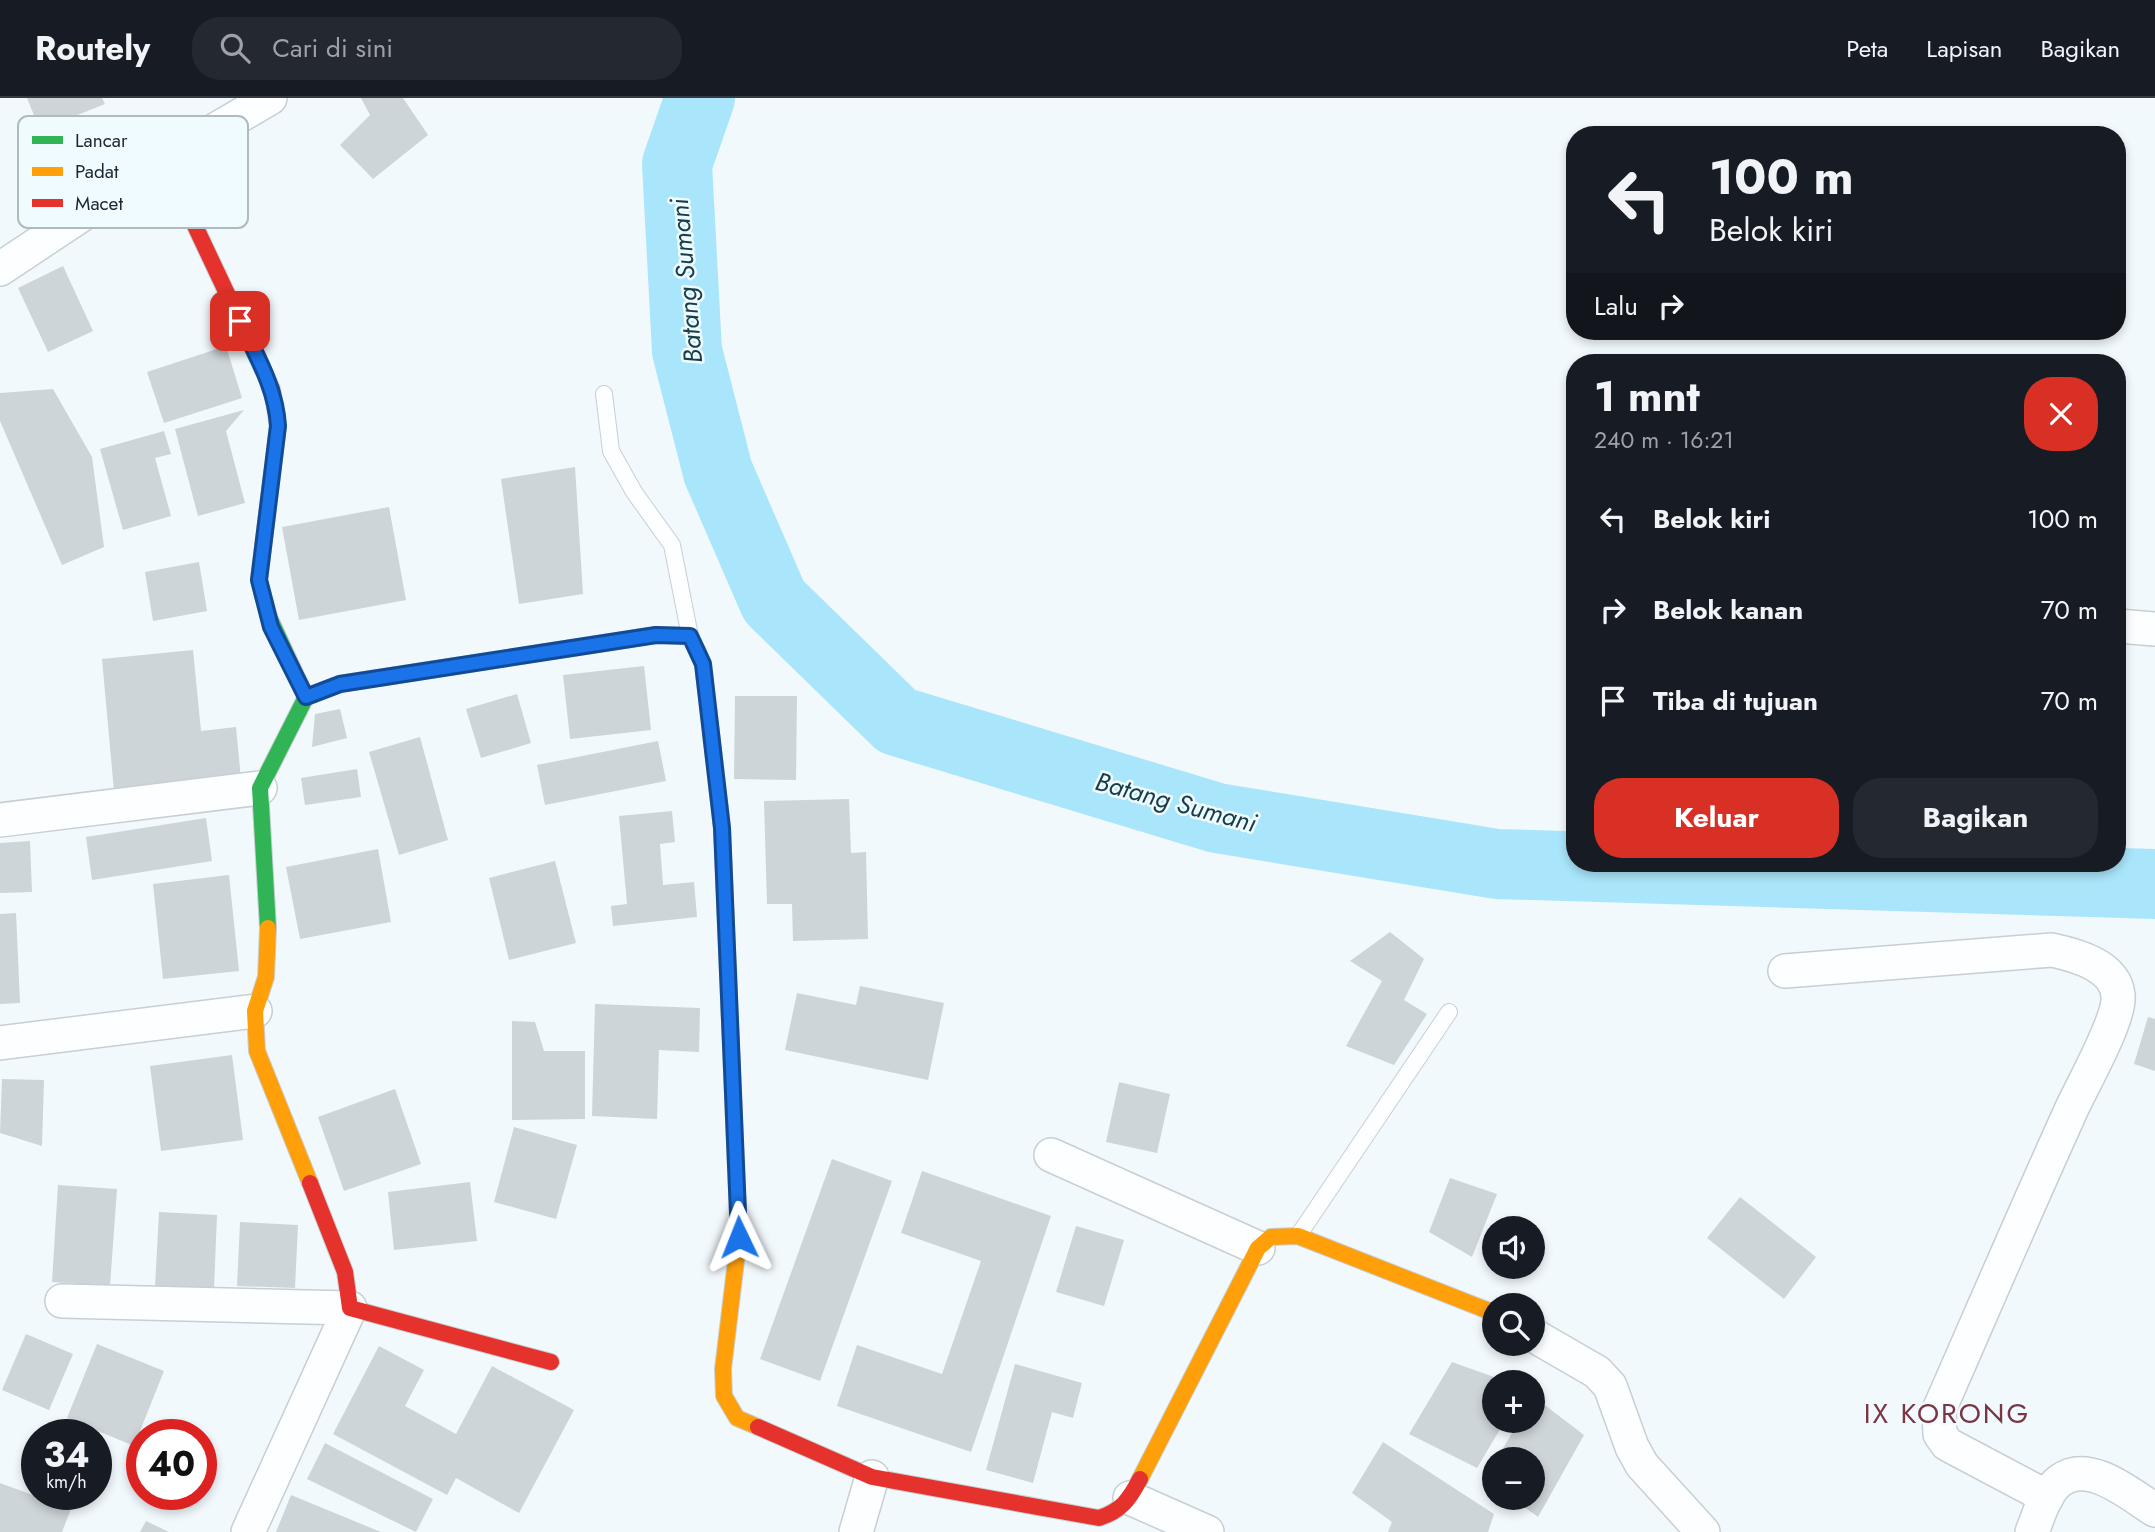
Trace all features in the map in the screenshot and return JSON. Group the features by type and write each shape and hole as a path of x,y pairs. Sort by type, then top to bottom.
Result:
{"street":[{"path":"226,110 270,98"},
{"path":"0,269 62,228"},
{"path":"196,228 272,389 278,426 259,580 271,627 306,697"},
{"path":"2126,627 2155,629"},
{"path":"248,1532 350,1308 345,1272 257,1051 254,1011 266,977 269,940 260,788 306,697 340,684 656,635 690,636 703,664 723,842 739,1237 723,1369 723,1396 737,1418 872,1476 1099,1518 1116,1513 1130,1498 1266,1237 1281,1232 1298,1236 1482,1308"},
{"path":"0,820 260,788"},
{"path":"1785,971 2052,950 2080,956 2109,975 2119,994 2114,1018 1939,1410 1940,1434 1947,1444 2047,1497"},
{"path":"0,1043 254,1011"},
{"path":"1051,1155 1258,1248"},
{"path":"61,1301 350,1308 551,1362"},
{"path":"1545,1342 1597,1372 1610,1386 1632,1447 1642,1465 1703,1532"},
{"path":"2032,1532 2047,1497 2062,1479 2080,1474 2103,1478 2155,1510"},
{"path":"856,1532 872,1476"},
{"path":"1130,1498 1207,1532"}],"lane":[{"path":"604,394 611,451 634,492 672,545 690,636"},
{"path":"1298,1236 1449,1012"}],"building":[{"path":"27,98 102,98 105,104 75,116 34,116"},
{"path":"361,98 403,98 428,135 373,179 340,145 370,115"},
{"path":"63,266 93,331 48,352 18,288"},
{"path":"226,346 242,398 164,423 147,372"},
{"path":"53,389 92,457 104,547 62,565 0,421 0,393"},
{"path":"244,410 226,431 245,503 198,516 175,429"},
{"path":"164,431 171,454 155,458 171,516 123,530 100,449"},
{"path":"575,467 583,594 519,604 501,479"},
{"path":"389,507 406,600 299,620 282,527"},
{"path":"199,562 207,611 153,621 145,572"},
{"path":"193,650 201,731 236,727 241,779 114,791 102,659"},
{"path":"644,666 651,730 570,739 563,675"},
{"path":"517,694 531,743 481,758 466,709"},
{"path":"735,696 797,696 796,780 734,779"},
{"path":"340,709 347,738 312,747 315,714"},
{"path":"420,737 448,840 399,855 369,752"},
{"path":"658,741 666,781 545,805 537,765"},
{"path":"357,769 361,797 305,805 301,778"},
{"path":"849,799 851,853 866,852 868,939 793,941 792,904 767,904 764,801"},
{"path":"672,811 675,842 660,844 663,885 694,882 697,917 613,926 611,906 627,904 619,816"},
{"path":"206,818 212,861 92,880 86,837"},
{"path":"30,841 32,892 0,893 0,843"},
{"path":"378,849 391,922 300,939 286,867"},
{"path":"555,861 576,943 509,960 489,878"},
{"path":"229,875 239,971 163,979 153,884"},
{"path":"16,913 20,1003 0,1004 0,914"},
{"path":"1390,932 1424,959 1404,1000 1427,1014 1394,1065 1346,1046 1382,981 1350,961"},
{"path":"860,986 944,1003 928,1080 785,1050 797,993 856,1005"},
{"path":"595,1004 700,1008 699,1052 659,1050 657,1119 592,1116"},
{"path":"2148,1017 2155,1019 2155,1071 2134,1064"},
{"path":"512,1021 535,1022 544,1051 585,1051 585,1119 512,1120"},
{"path":"232,1055 243,1140 161,1151 150,1066"},
{"path":"2,1079 44,1080 42,1146 0,1133"},
{"path":"1119,1082 1170,1094 1157,1153 1106,1142"},
{"path":"395,1089 421,1164 344,1191 318,1117"},
{"path":"514,1127 577,1145 556,1219 494,1202"},
{"path":"832,1159 892,1181 820,1381 760,1359"},
{"path":"922,1171 1051,1216 971,1452 837,1406 857,1345 942,1374 981,1261 901,1233"},
{"path":"1450,1178 1497,1194 1488,1216 1482,1216 1482,1232 1472,1257 1429,1232"},
{"path":"470,1182 477,1241 394,1250 388,1192"},
{"path":"58,1185 117,1189 110,1286 52,1282"},
{"path":"1740,1197 1816,1257 1784,1299 1707,1238"},
{"path":"159,1212 217,1215 214,1289 155,1287"},
{"path":"240,1222 298,1225 295,1288 237,1286"},
{"path":"1076,1226 1124,1240 1104,1306 1056,1292"},
{"path":"26,1334 73,1354 49,1410 2,1390"},
{"path":"97,1344 164,1371 145,1419 126,1419 126,1443 112,1437 112,1419 67,1418"},
{"path":"379,1346 424,1370 405,1406 456,1434 492,1366 574,1410 519,1513 456,1478 447,1495 333,1434"},
{"path":"1452,1362 1482,1373 1482,1433 1498,1433 1490,1447 1482,1447 1482,1460 1477,1468 1409,1434"},
{"path":"1015,1364 1082,1383 1073,1418 1052,1412 1033,1483 986,1470"},
{"path":"1545,1405 1584,1435 1545,1505 1545,1447 1504,1447 1512,1433 1545,1433"},
{"path":"1383,1442 1482,1506 1482,1510 1494,1514 1488,1532 1388,1532 1392,1522 1352,1493"},
{"path":"325,1443 433,1499 416,1532 307,1479"},
{"path":"0,1483 21,1491 21,1510 71,1510 62,1532 0,1532"},
{"path":"291,1495 381,1532 276,1532"},
{"path":"1528,1510 1542,1510 1538,1517"},
{"path":"146,1521 169,1532 140,1532"}],"waterway":[{"name":"Batang Sumani","path":"700,98 677,164 687,351 718,472 774,601 897,721 1217,818 1497,864 1566,866"},
{"name":"Batang Sumani","path":"1760,872 2155,884"}],"traffic: fast":[{"path":"268,928 260,788 306,697 269,617"},
{"path":"698,652 703,664 722,828 735,1144"}],"traffic: slow":[{"path":"306,697 339,684 656,635 690,636 698,652"},
{"path":"268,928 266,977 255,1011 257,1051 310,1183"},
{"path":"735,1144 739,1236 723,1369 724,1396 737,1418 758,1427"},
{"path":"1140,1479 1258,1248 1271,1237 1298,1236 1482,1308"}],"traffic: jam":[{"path":"196,228 272,389 278,426 259,580 269,617"},
{"path":"310,1183 345,1272 350,1308 551,1362"},
{"path":"758,1427 872,1477 1099,1518 1124,1504 1140,1479"}],"district":[{"name":"IX KORONG","path":"1947,1413"}],"route":[{"path":"240,321 272,389 277,408 278,426 259,580 271,627 306,697 340,684 656,635 690,636 703,664 719,787 739,1237"}]}
